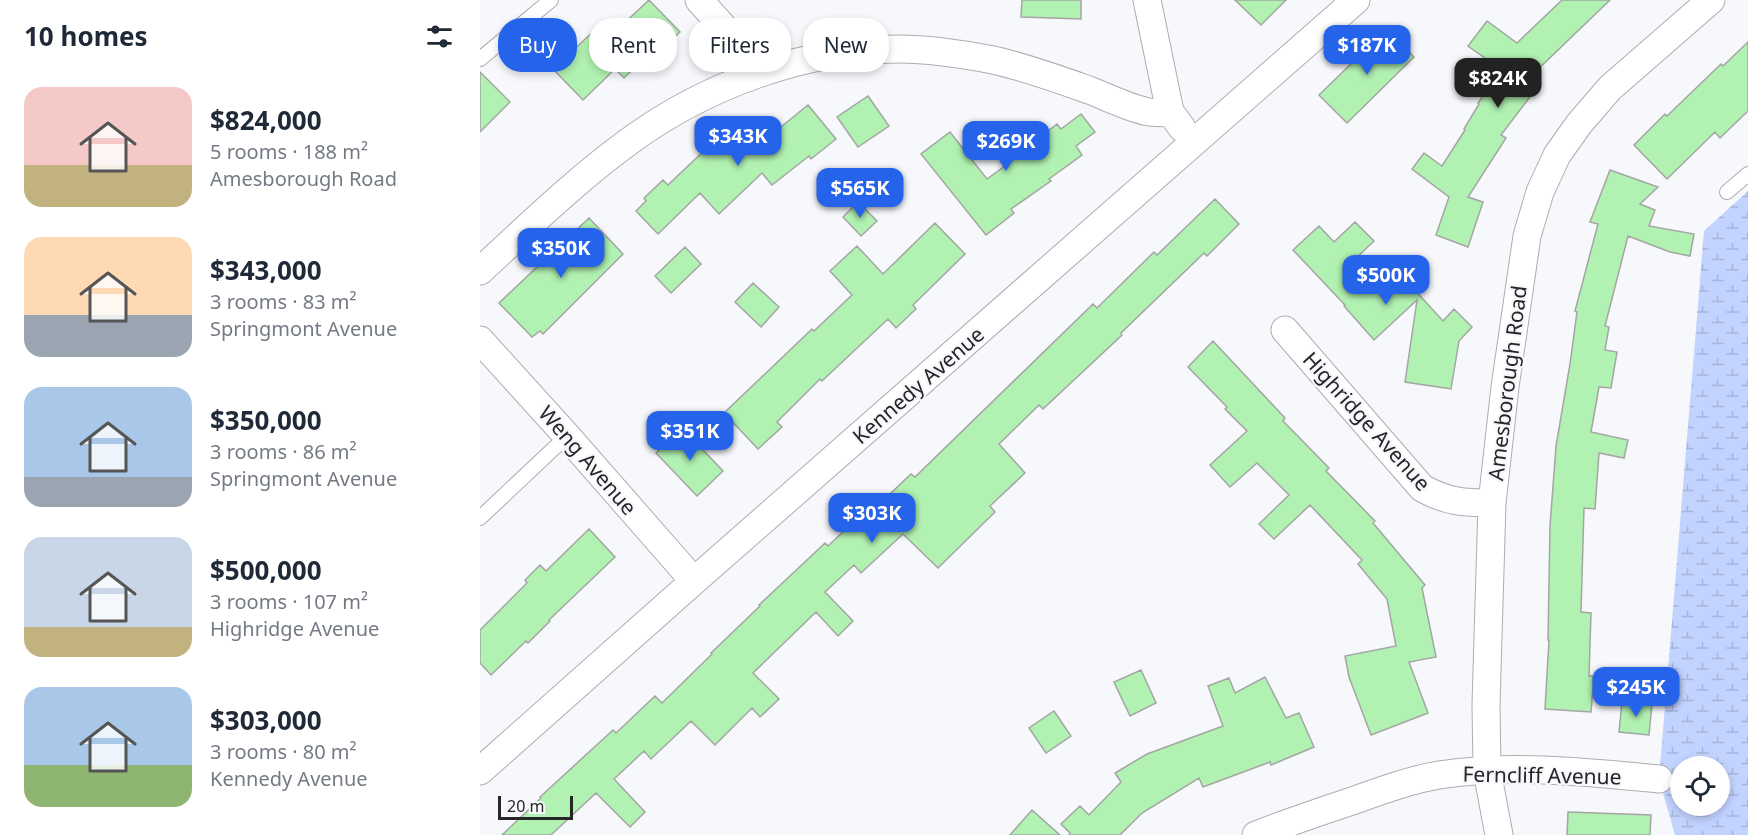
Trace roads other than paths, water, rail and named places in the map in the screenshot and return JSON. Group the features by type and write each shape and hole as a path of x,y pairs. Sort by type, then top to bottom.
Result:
{"street":[{"path":"699,0 735,40 745,58 748,78"},
{"path":"1147,0 1168,107 1171,114 1195,142"},
{"name":"Kennedy Avenue","path":"480,771 1356,0"},
{"name":"Amesborough Road","path":"1499,835 1487,771 1486,705 1492,503 1505,387 1527,236 1540,192 1557,155 1578,124 1610,88 1711,0"},
{"path":"480,271 584,177 632,139 681,108 748,78 797,62 852,52 899,49 947,52 1006,64 1070,83 1148,112 1171,114"},
{"name":"Highridge Avenue","path":"1285,330 1422,488 1437,496 1464,503 1492,503"},
{"name":"Weng Avenue","path":"480,340 694,581"},
{"name":"Ferncliff Avenue","path":"1256,835 1396,786 1471,771 1527,770 1659,779"}],"lane":[{"path":"482,52 551,0"},
{"path":"1727,192 1748,174"},
{"path":"480,518 567,436"}]}
